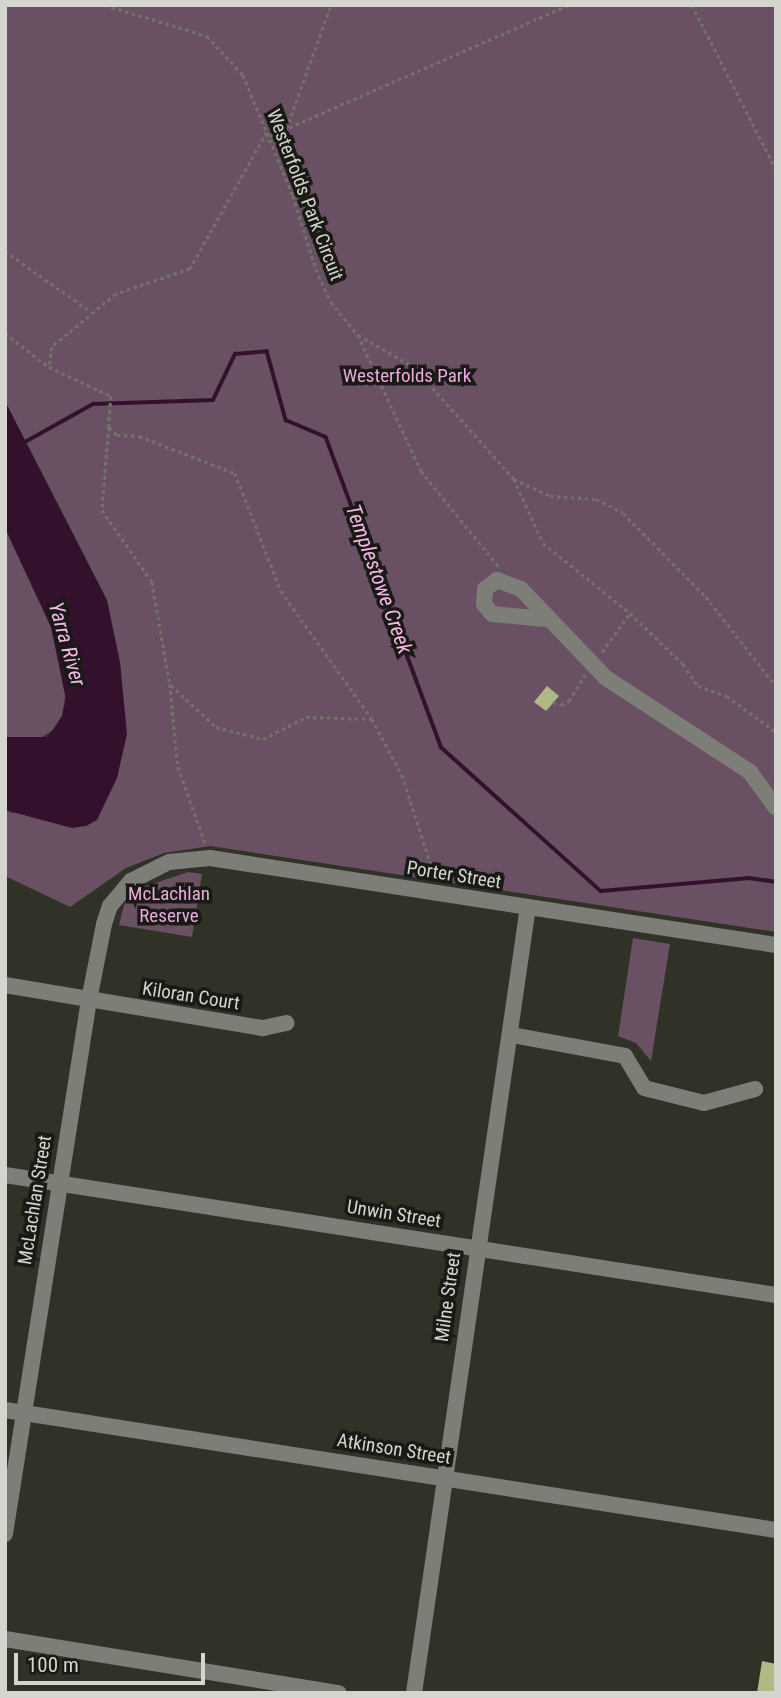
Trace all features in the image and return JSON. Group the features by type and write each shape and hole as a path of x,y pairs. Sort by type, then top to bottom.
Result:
{"street":[{"path":"546,619 500,617 487,610 483,597 491,582 514,585 533,599 546,619 615,685 685,726 750,772 776,808"},
{"name":"Porter Street","path":"131,881 169,862 210,859 776,945"},
{"name":"McLachlan Street","path":"5,1534 89,1000 110,906 131,881"},
{"name":"Milne Street","path":"414,1693 476,1249 512,1035 528,907"},
{"name":"Kiloran Court","path":"5,985 263,1028 286,1023"},
{"path":"512,1035 625,1056 644,1088 705,1103 755,1089"},
{"name":"Unwin Street","path":"5,1175 776,1295"},
{"name":"Atkinson Street","path":"5,1410 776,1530"},
{"path":"5,1639 339,1693"}],"path":[{"name":"Westerfolds Park Circuit","path":"105,5 207,36 243,75 293,196 316,269 331,302 358,335 414,367 514,479 559,499 596,499 615,506 706,597 776,686"},
{"path":"286,129 331,5"},
{"path":"269,137 568,5"},
{"path":"692,5 776,169"},
{"path":"49,367 52,347 116,294 190,269 267,132"},
{"path":"5,251 91,312"},
{"path":"5,333 49,367 111,396 102,510 152,582 170,684 178,767 210,859"},
{"path":"358,335 421,471 514,585"},
{"path":"109,427 117,435 139,436 235,473 281,591 372,719 402,775 440,894"},
{"path":"514,479 544,543 630,613 684,664 698,686 727,696 776,732"},
{"path":"619,629 630,613"},
{"path":"170,684 216,727 263,739 306,717 372,719"}],"green space":[{"name":"Westerfolds Park","path":"5,5 776,5 776,932 210,846 164,853 126,868 70,907 5,876 5,810 13,813 117,759 5,404"},
{"path":"5,528 51,627 66,690 62,716 55,729 37,740 5,737"},
{"name":"McLachlan Reserve","path":"188,872 202,874 192,937 119,925 124,905 135,890"},
{"path":"633,938 670,944 651,1061 636,1043 618,1036"}],"water":[{"name":"Yarra River","path":"5,401 107,600 120,662 127,734 117,778 97,820 86,826 72,828 5,810 5,737 48,737 62,716 66,700 51,627 5,528"}],"building":[{"path":"547,686 559,696 546,711 534,702"},
{"path":"762,1661 776,1664 776,1693 757,1693"}],"waterway":[{"name":"Templestowe Creek","path":"25,442 93,404 213,400 235,354 267,351 286,420 326,437 441,747 601,891 749,878 776,882"}]}
